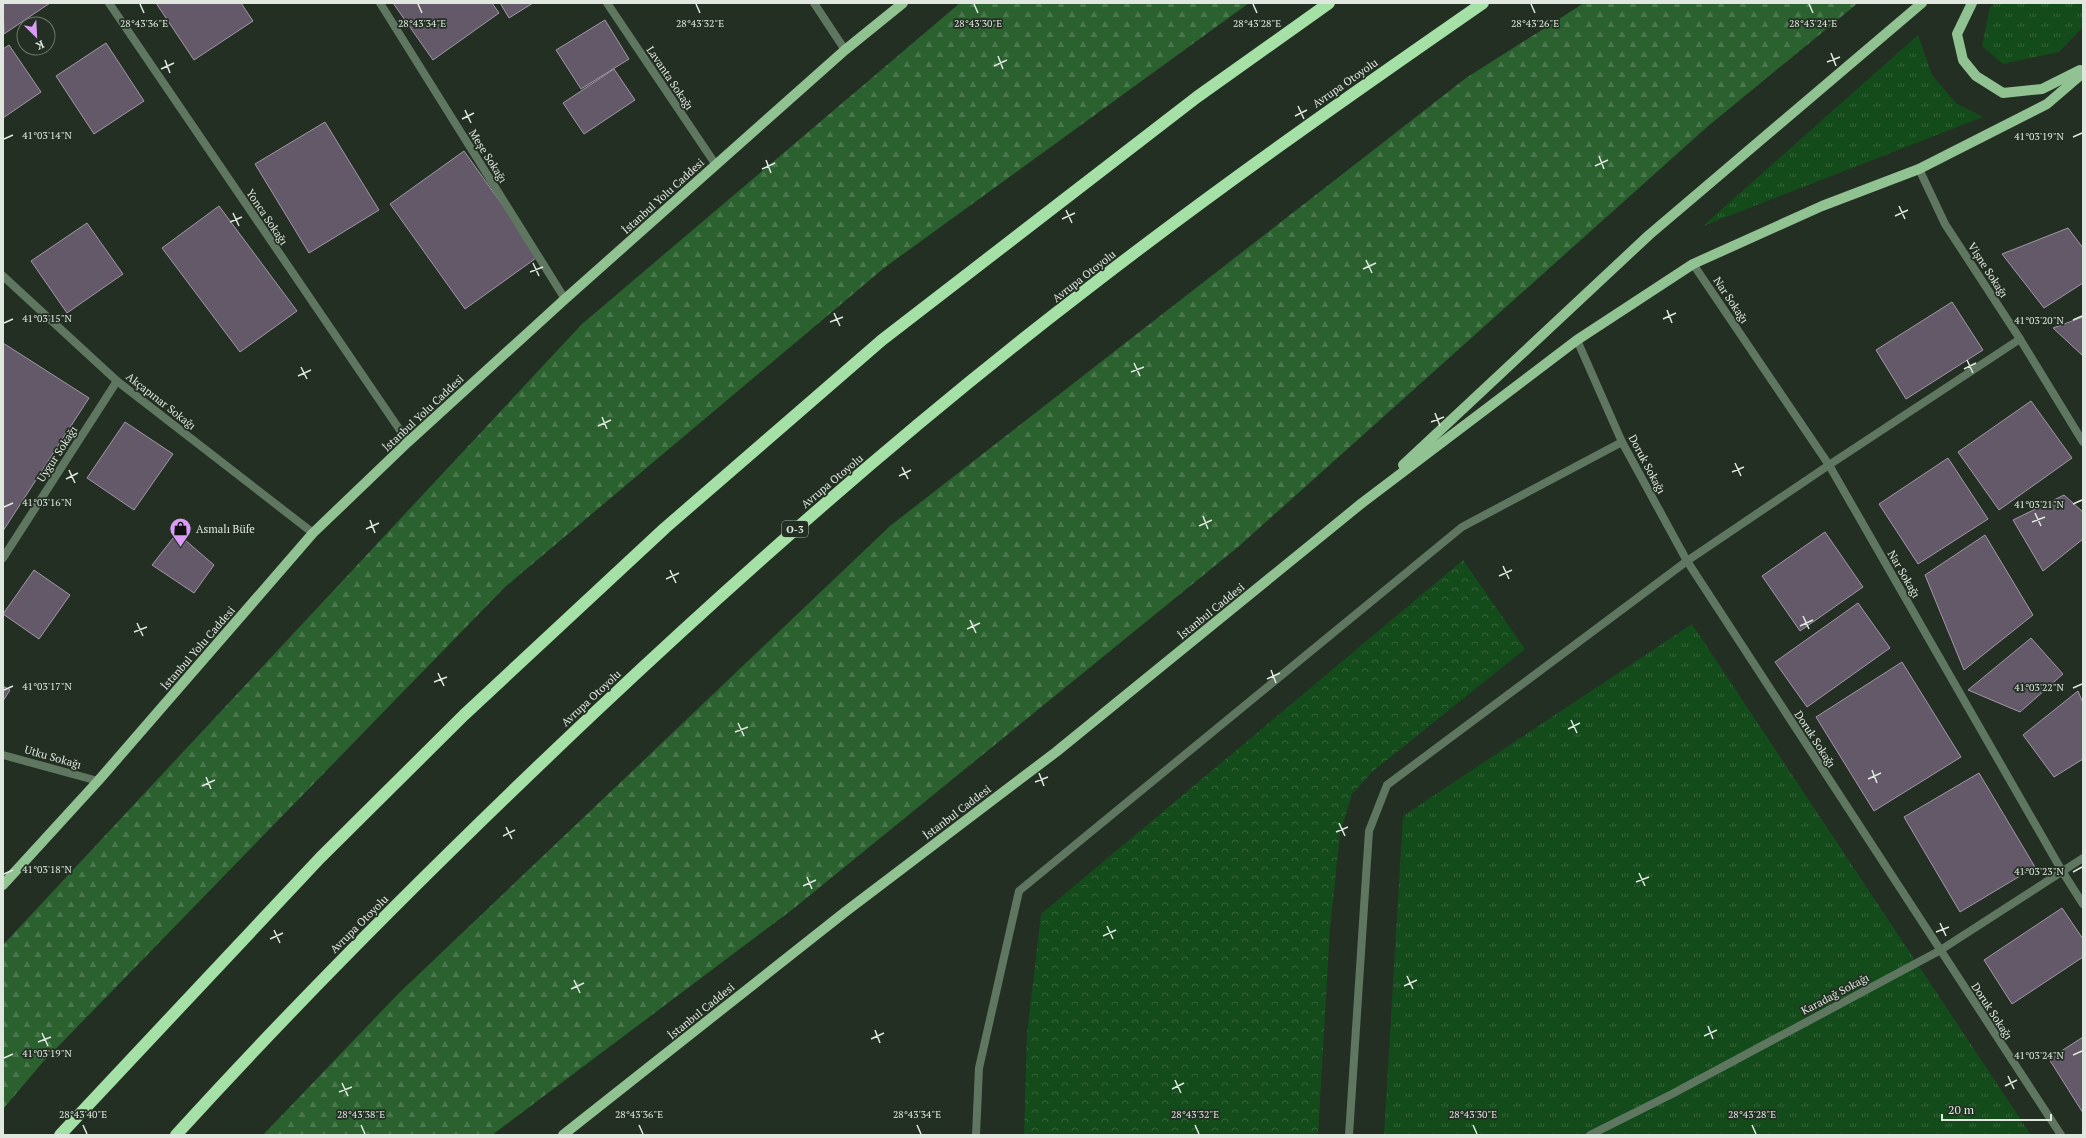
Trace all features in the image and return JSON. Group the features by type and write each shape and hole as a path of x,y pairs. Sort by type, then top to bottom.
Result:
{"highway":[{"path":"60,1135 320,858 464,715 665,528 882,340 1197,97 1329,3"},
{"name":"Avrupa Otoyolu","path":"176,1135 258,1045 507,795 670,642 791,532 965,386 1086,290 1305,128 1483,3"}],"main road":[{"name":"İstanbul Yolu Caddesi","path":"3,885 98,781 314,532 408,442 565,299 846,50 903,3"},
{"path":"1362,503 1649,236 1922,3"},
{"path":"1972,3 1957,34 1963,60 1976,76 2003,93 2042,89 2083,68"},
{"path":"1362,503 1577,340 1693,264 1822,206 1919,170 2047,104 2083,73"},
{"name":"İstanbul Caddesi","path":"563,1135 845,912 1056,752 1362,503"}],"street":[{"name":"Yonca Sokağı","path":"109,3 408,442"},
{"name":"Meşe Sokağı","path":"380,3 565,299"},
{"name":"Lavanta Sokağı","path":"607,3 716,165"},
{"path":"814,3 846,50"},
{"name":"Vişne Sokağı","path":"1919,170 1945,224 2020,339 2083,442"},
{"name":"Nar Sokağı","path":"1693,264 1829,465 2062,871 2083,904"},
{"name":"Akçapınar Sokağı","path":"4,277 117,381 314,532"},
{"path":"1349,1135 1369,831 1388,785 1687,561 2020,339"},
{"name":"Doruk Sokağı","path":"1577,340 1622,442 1687,561 1939,951 2061,1135"},
{"name":"Uygur Sokağı","path":"3,558 117,381"},
{"path":"976,1135 980,1068 1019,891 1462,527 1622,442"},
{"name":"Utku Sokağı","path":"3,755 98,781"},
{"name":"Karadağ Sokağı","path":"1590,1135 1672,1094 1939,951 2083,858"}],"green space":[{"path":"960,3 1249,3 884,268 505,587 42,1063 3,1109 3,945 582,324"},
{"path":"1584,3 1858,3 1707,127 1238,547 793,909 492,1135 263,1135 398,994 890,526 1466,78"},
{"path":"1995,3 2083,3 2083,27 2059,52 2003,64 1982,46 1990,7"},
{"path":"1918,35 1932,75 1956,103 1983,117 1703,226"},
{"path":"1463,560 1525,649 1372,772 1352,794 1340,834 1330,929 1318,1135 1024,1135 1027,1034 1041,914"},
{"path":"1692,624 2031,1135 1384,1135 1403,816"}],"building":[{"path":"3,3 50,3 31,16 16,16 16,26 4,34"},
{"path":"156,3 241,3 253,21 194,60"},
{"path":"393,3 492,3 499,13 433,60"},
{"path":"500,3 533,3 509,18"},
{"path":"605,20 629,59 581,89 556,50"},
{"path":"106,43 144,101 94,134 56,76"},
{"path":"9,45 41,92 3,118 3,49"},
{"path":"614,69 635,100 584,134 563,103"},
{"path":"325,122 379,210 309,253 255,164"},
{"path":"464,151 539,256 465,309 390,204"},
{"path":"219,206 297,311 240,352 162,248"},
{"path":"87,223 123,274 67,313 31,261"},
{"path":"2068,228 2083,248 2083,283 2044,308 2002,254"},
{"path":"1952,302 1983,350 1906,399 1876,350"},
{"path":"2083,317 2083,356 2053,328"},
{"path":"3,343 89,398 3,531"},
{"path":"2031,401 2072,458 1999,510 1958,452"},
{"path":"125,422 173,454 134,510 87,478"},
{"path":"1948,458 1988,519 1918,564 1879,504"},
{"path":"2064,495 2083,512 2083,539 2043,571 2013,520"},
{"path":"1825,532 1863,587 1800,631 1762,576"},
{"name":"Asmalı Büfe","path":"177,533 214,565 194,593 152,565"},
{"path":"1985,535 2033,615 1964,670 1925,575"},
{"path":"34,570 70,595 39,639 3,614"},
{"path":"1858,603 1890,648 1807,707 1775,662"},
{"path":"2031,638 2063,674 2020,712 1968,690"},
{"path":"1902,662 1961,757 1874,811 1816,717"},
{"path":"3,686 10,690 3,701"},
{"path":"2078,691 2083,703 2083,759 2054,777 2023,735"},
{"path":"1979,773 2035,867 1960,912 1904,817"},
{"path":"2062,908 2083,939 2083,957 2012,1004 1984,960"},
{"path":"2083,1037 2083,1113 2049,1059"}],"place":[{"name":"Asmalı Büfe","path":"180,548"}]}
